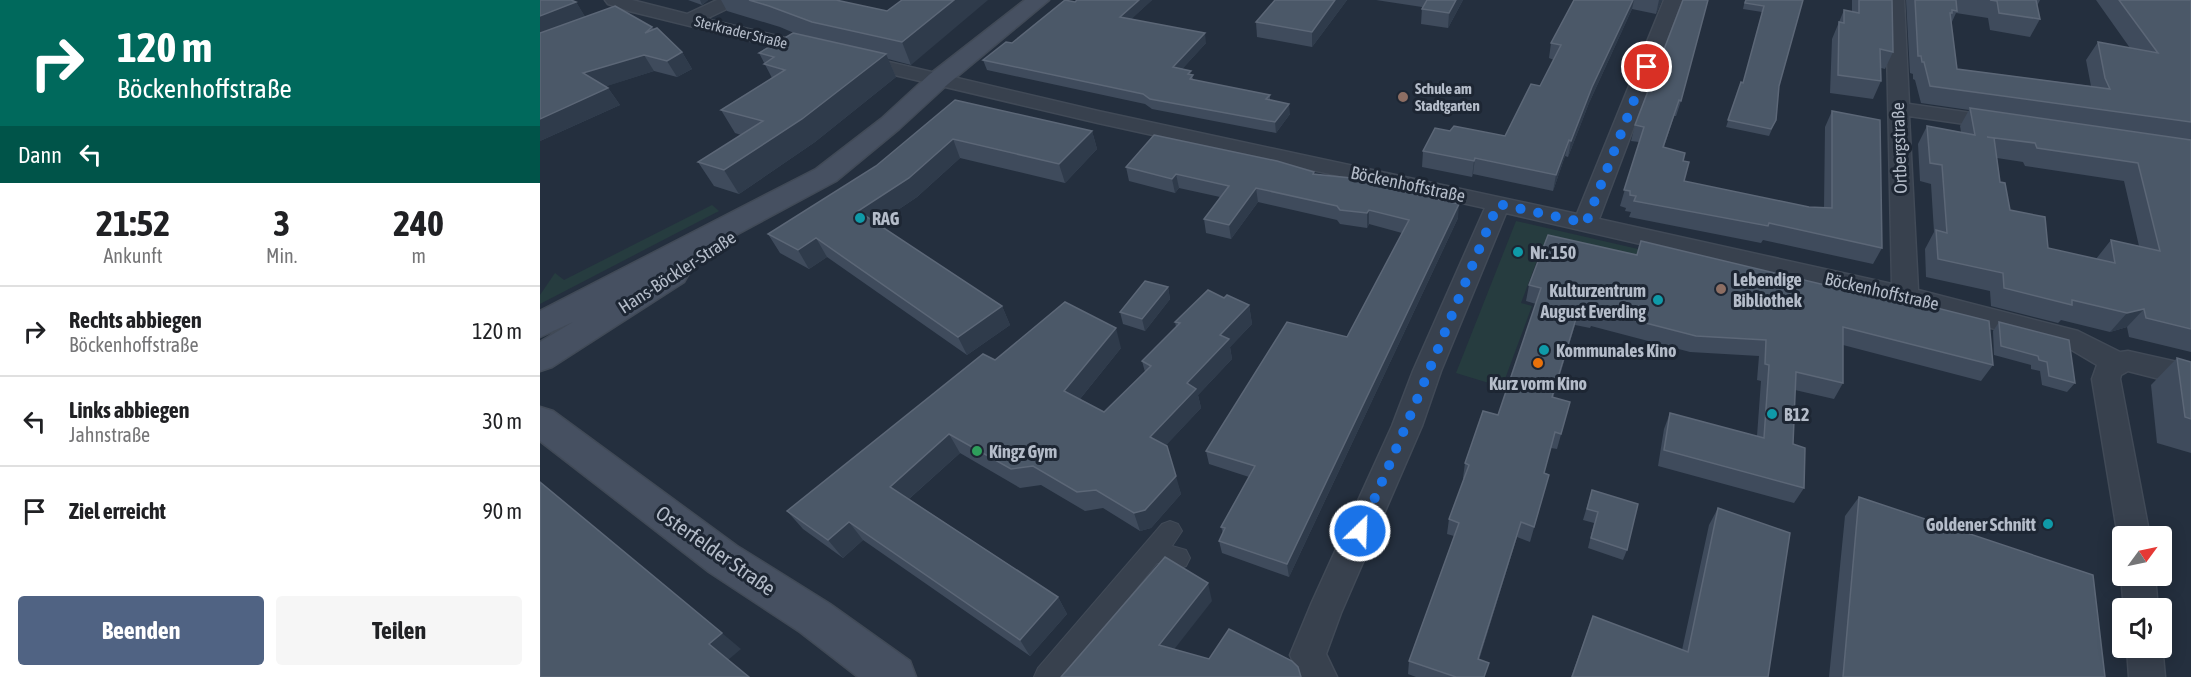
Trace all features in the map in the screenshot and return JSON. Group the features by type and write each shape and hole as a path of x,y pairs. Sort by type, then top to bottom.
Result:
{"main road":[{"name":"Hans-Böckler-Straße","path":"540,358 618,312 826,175 890,124 939,79 1038,0"},
{"name":"Hans-Böckler-Straße","path":"540,325 813,183"},
{"name":"Osterfelder Straße","path":"540,421 723,559 815,618 894,677"}],"street":[{"path":"690,20 731,0"},
{"path":"1586,223 1673,0"},
{"name":"Ortbergstraße","path":"1895,0 1905,296"},
{"name":"Sterkrader Straße","path":"614,8 635,7 939,79"},
{"name":"Böckenhoffstraße","path":"939,79 1098,117 1586,223 1905,296 2078,341 2117,363 2128,361 2191,376"},
{"path":"1897,108 2022,127"},
{"path":"1320,677 1308,654 1407,426 1427,371 1498,204"},
{"path":"2117,363 2109,369 2106,379 2132,526"},
{"path":"1047,677 1170,531"},
{"path":"1154,552 1178,558"},
{"path":"2146,658 2147,677"}],"green space":[{"path":"712,205 719,211 540,304 540,295 555,273 564,280"},
{"path":"1516,221 1834,294 1630,268 1542,247 1521,303 1532,306 1502,387 1456,373"}],"building":[{"path":"540,0 571,0 576,2 540,16"},
{"path":"749,0 836,0 887,11 902,0 954,0 902,42 812,22"},
{"path":"1065,0 1075,2 1077,0 1139,0 1120,17 1205,33 1173,67 1191,71 1188,74 1193,75 1190,79 1270,95 1266,99 1289,104 1275,122 1150,99 1143,94 983,60 1006,42 1012,43"},
{"path":"1275,0 1335,0 1312,32 1256,22"},
{"path":"1427,0 1456,0 1449,13 1422,9"},
{"path":"1574,0 1633,0 1592,87 1556,175 1475,158 1474,161 1423,151 1435,128 1450,131 1454,126 1505,136 1531,84 1540,86 1561,45 1551,43"},
{"path":"1683,0 1708,0 1681,101 1679,100 1663,147 1685,153 1683,161 1689,162 1684,181 1809,207 1832,208 1832,111 1880,120 1882,248 1769,223 1768,226 1634,201 1636,196 1624,190 1644,127 1635,125"},
{"path":"1746,0 1803,0 1779,86 1776,120 1771,129 1728,120 1741,82 1743,83 1764,6 1745,3"},
{"path":"1859,0 1892,0 1893,52 1880,49 1881,81 1838,75 1839,22 1844,23 1844,10 1859,13"},
{"path":"1915,0 1956,0 1957,11 1952,10 1950,13 1957,69 2110,89 2105,78 2098,42 2158,53 2119,0 2191,0 2191,122 1930,86 1924,62 1921,56 1918,56"},
{"path":"1990,0 2036,0 2040,19 1999,13 1997,1"},
{"path":"615,6 652,27 645,33 657,28 682,52 667,61 644,55 583,73 608,88 540,119 540,33"},
{"path":"793,33 886,54 802,119 724,170 698,162 763,121 721,110 785,70 764,64 774,57 759,53"},
{"path":"955,100 1092,131 1059,164 953,139 909,178 858,211 1002,306 958,337 816,238 798,250 768,234 876,166"},
{"path":"1970,108 2191,140 2191,329 2146,318 2144,309 2127,313 2072,300 2072,305 2004,288 2003,273 1938,259 1936,230 1947,233 1942,165 1930,163 1927,126 1975,135","holes":["1987,137 2035,143 2037,148 2138,163 2160,251 2111,240 2115,263 2048,248 2045,217 2010,210 2005,183 2000,182 1994,138"]},
{"path":"1154,135 1277,161 1314,172 1313,174 1361,179 1367,183 1459,204 1287,564 1219,541 1225,528 1221,527 1255,466 1206,451 1287,322 1347,337 1409,220 1369,210 1367,213 1340,210 1337,206 1256,188 1229,225 1204,219 1229,186 1176,174 1172,179 1126,167"},
{"path":"1548,235 1637,255 1641,241 1875,297 1875,293 1989,321 1993,365 1843,327 1843,383 1796,372 1793,444 1805,448 1804,488 1664,450 1670,413 1764,438 1769,365 1765,364 1766,340 1696,336 1595,310 1594,312 1579,309 1552,397 1570,402 1561,434 1555,432 1544,473 1549,475 1534,527 1521,522 1478,659 1489,663 1484,677 1456,677 1409,661 1459,523 1449,519 1469,465 1465,463 1483,411 1498,415 1541,288 1529,285"},
{"path":"1145,281 1168,287 1142,319 1120,312"},
{"path":"1208,290 1224,298 1227,295 1249,305 1220,335 1229,339 1187,383 1196,389 1150,437 1167,446 1176,476 1145,510 1134,513 1096,490 1077,492 1033,466 1011,469 949,434 890,487 1058,597 1020,640 849,522 828,540 787,511 983,354 995,360 1065,302 1116,328 1064,391 1104,412 1151,366 1142,361 1180,323 1175,322"},
{"path":"1999,322 2069,340 2075,383 2049,376 2047,362 2039,360 2038,356 2001,346"},
{"path":"2177,358 2191,362 2191,419 2185,417"},
{"path":"540,482 722,633 709,644 749,677 540,677"},
{"path":"1592,490 1638,504 1627,550 1591,538 1598,512 1587,509"},
{"path":"1859,497 2093,575 2105,677 1843,677"},
{"path":"1718,508 1790,533 1768,677 1572,677 1593,616 1688,652"},
{"path":"1165,557 1208,583 1159,645 1209,659 1229,629 1292,661 1298,667 1301,677 1061,677"}],"place":[{"name":"Schule am Stadtgarten","path":"1403,97"},
{"name":"RAG","path":"860,218"},
{"name":"Nr. 150","path":"1518,252"},
{"name":"Lebendige Bibliothek","path":"1721,289"},
{"name":"Kulturzentrum August Everding","path":"1658,300"},
{"name":"Kommunales Kino","path":"1544,350"},
{"name":"Kurz vorm Kino","path":"1538,363"},
{"name":"B12","path":"1772,414"},
{"name":"Kingz Gym","path":"977,451"},
{"name":"Goldener Schnitt","path":"2048,524"}],"route":[{"path":"1360,531 1407,426 1427,371 1498,204 1586,223 1647,67"}]}
